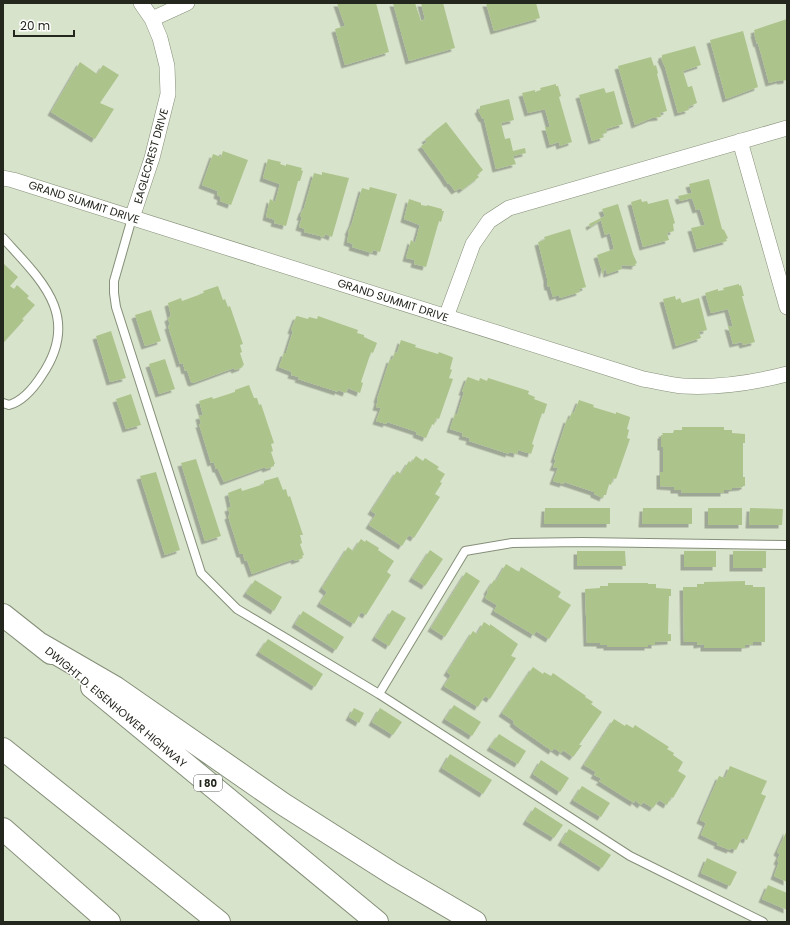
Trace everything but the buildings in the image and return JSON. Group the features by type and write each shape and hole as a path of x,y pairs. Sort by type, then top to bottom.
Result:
{"highway":[{"name":"DWIGHT D. EISENHOWER HIGHWAY","path":"3,615 377,922"},
{"path":"40,644 116,688 283,804 393,874 475,922"},
{"path":"3,749 219,922"},
{"path":"3,829 108,922"}],"street":[{"name":"EAGLECREST DRIVE","path":"132,218 152,158 168,94 167,66 160,38 152,19 141,3"},
{"path":"152,19 187,3"},
{"path":"446,317 473,244 489,221 509,208 787,128"},
{"path":"740,141 787,307"},
{"name":"GRAND SUMMIT DRIVE","path":"3,178 582,361 650,380 682,386 718,386 756,382 787,374"}],"lane":[{"path":"132,218 114,281 116,307 201,573 236,609 379,694 630,856 763,922"},
{"path":"3,238 35,273 50,294 57,313 59,324 57,342 50,364 40,379 17,402 10,405 3,403"},
{"path":"379,694 465,551 512,543 582,542 787,544"}]}
